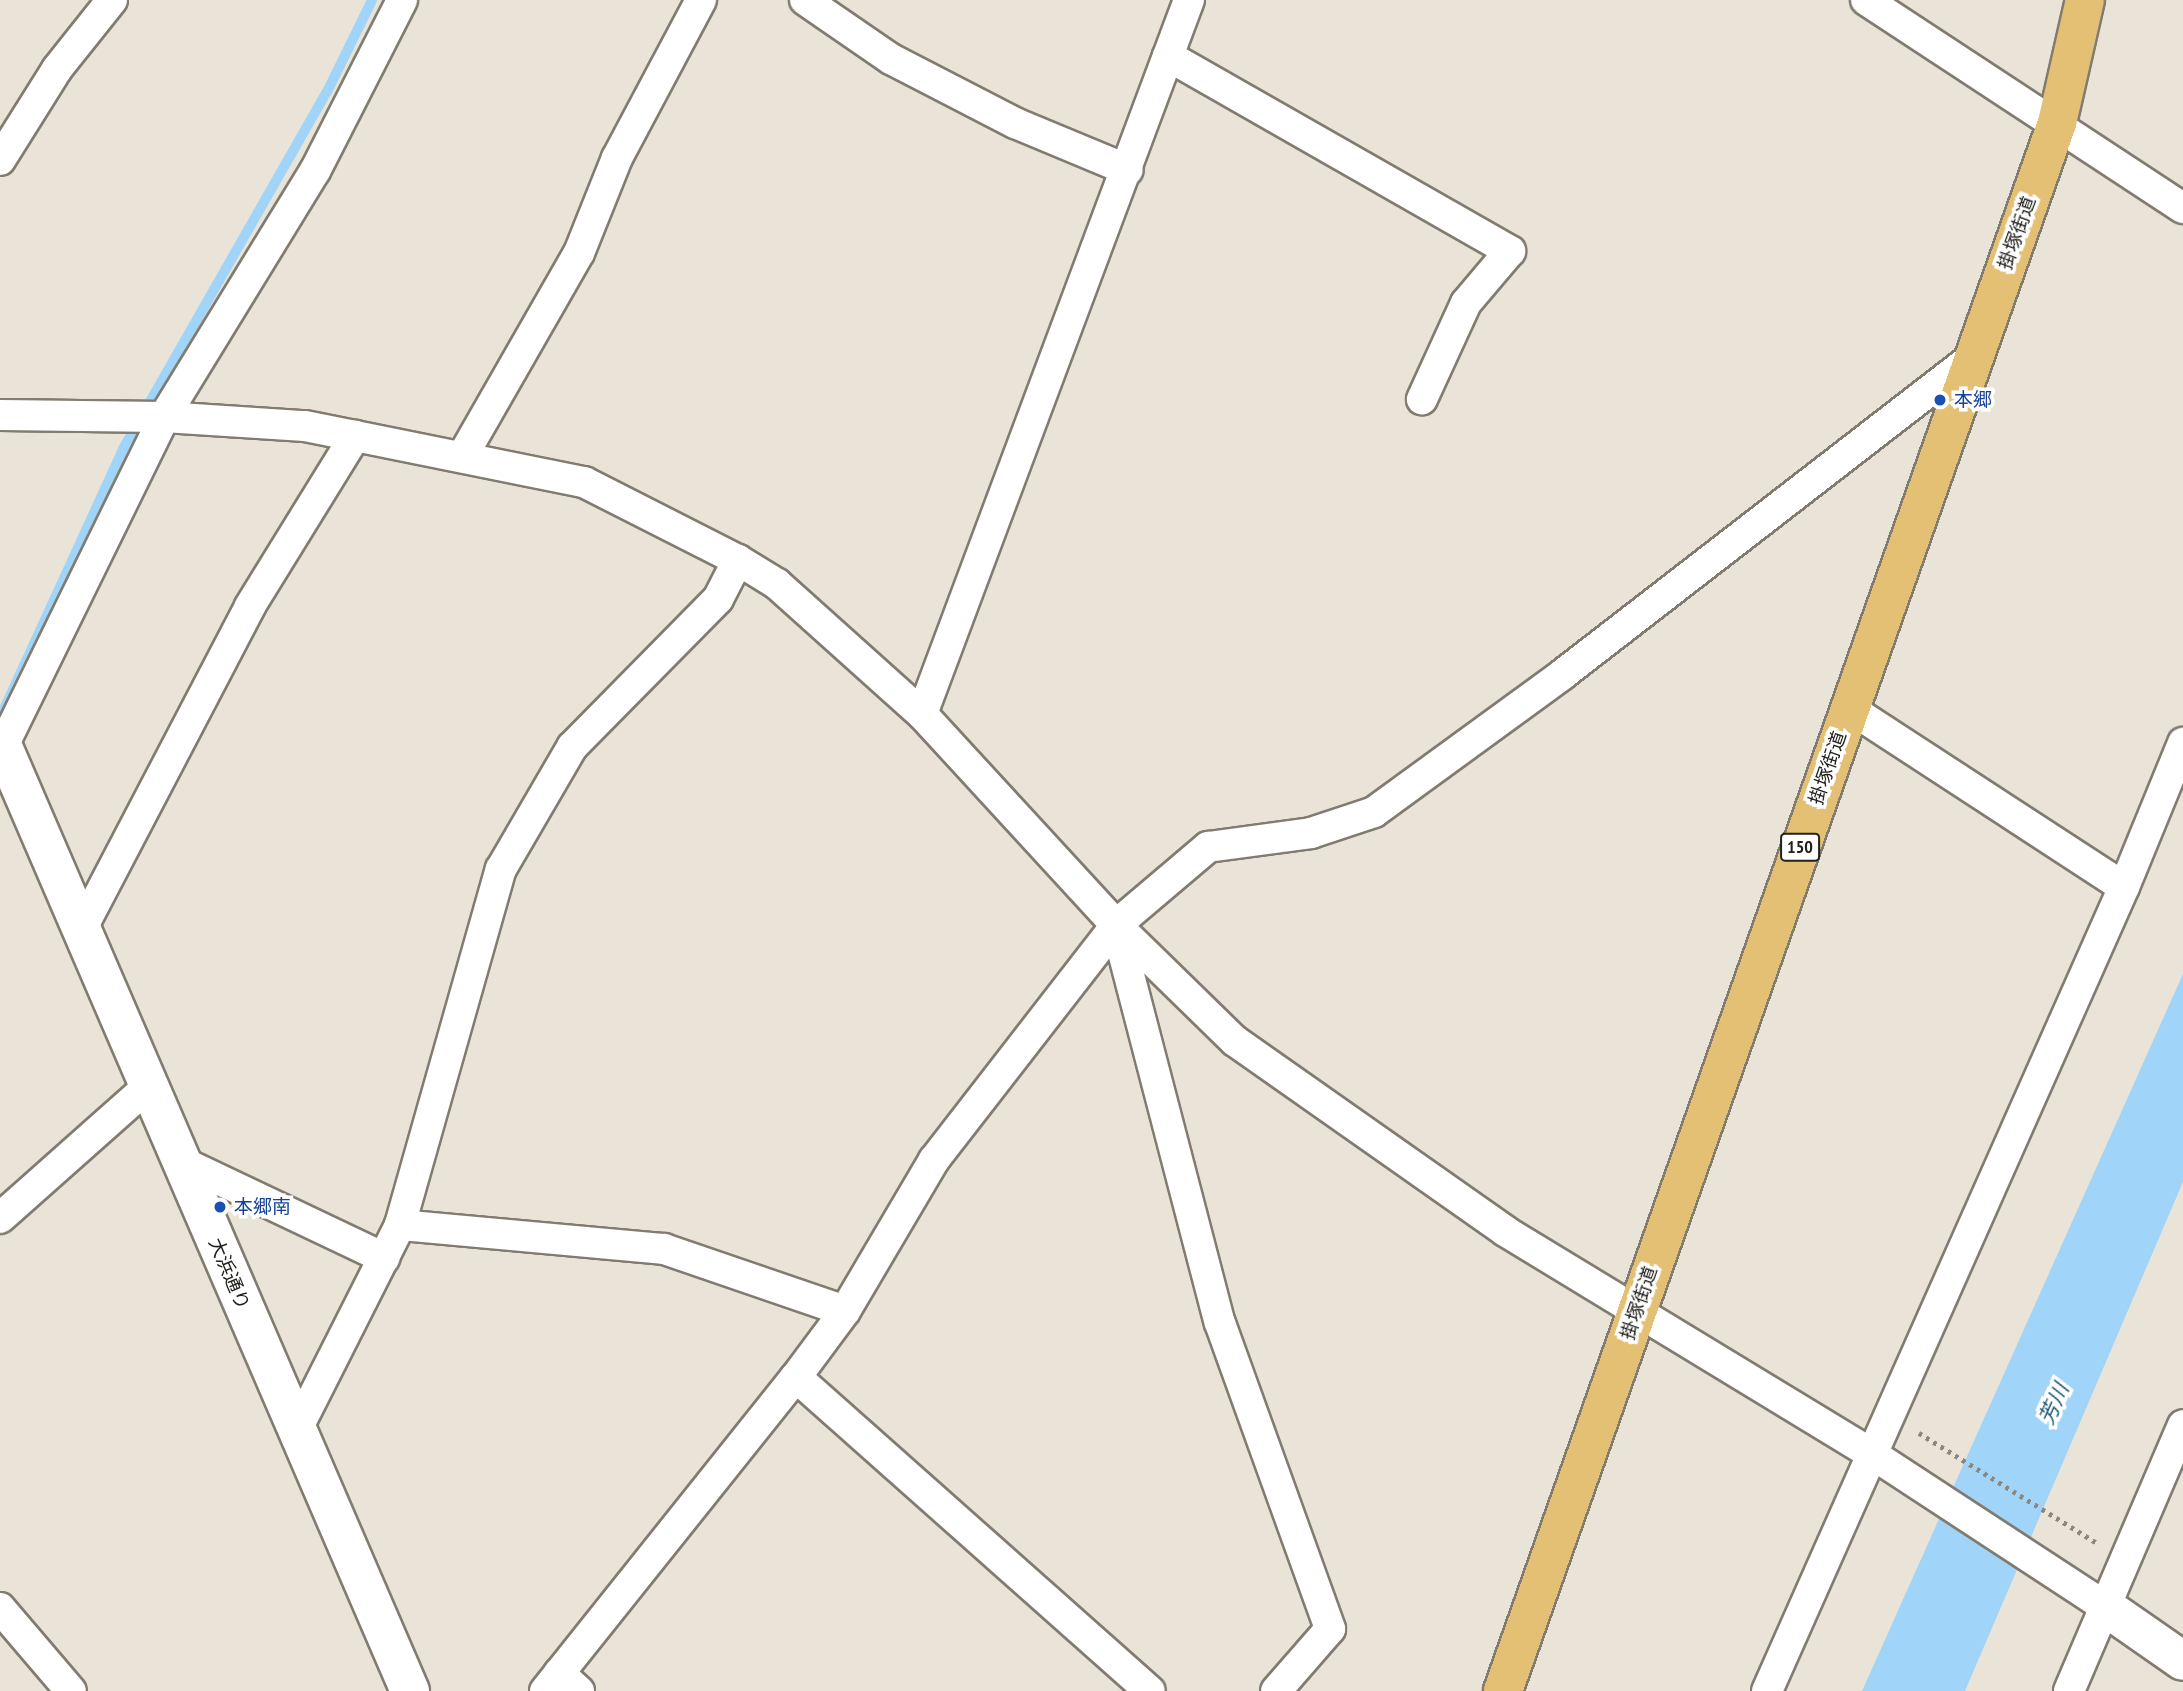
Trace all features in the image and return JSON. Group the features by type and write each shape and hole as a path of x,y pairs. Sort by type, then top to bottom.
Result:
{"highway":[{"name":"掛塚街道","path":"1503,1691 2057,123 2085,0"}],"street":[{"path":"0,160 57,69 112,0"},
{"path":"1,743 164,416 315,171 402,0"},
{"path":"462,457 579,253 617,158 701,0"},
{"path":"806,0 891,59 1015,123 1128,170"},
{"path":"922,714 1128,170 1188,0"},
{"path":"1866,0 2183,208"},
{"path":"1168,56 1510,251 1466,303 1422,399"},
{"path":"561,1685 845,1311 934,1160 1116,925 1209,847 1311,833 1374,812 1563,674 1973,357"},
{"path":"0,415 164,416 305,426 584,482 738,560 777,584 922,714 1116,925 1235,1041 1505,1231 1872,1454 2055,1571 2183,1661"},
{"path":"82,928 250,606 355,436"},
{"path":"296,1431 400,1225 501,869 572,747 718,599 738,560"},
{"path":"1849,708 2124,887"},
{"name":"大浜通り","path":"1,743 410,1691"},
{"path":"1767,1691 2124,887 2183,743"},
{"path":"1116,925 1220,1323 1330,1629 1276,1691"},
{"path":"0,1218 150,1085"},
{"path":"182,1162 384,1258"},
{"path":"400,1225 664,1249 845,1311"},
{"path":"796,1377 1150,1691"},
{"path":"2068,1691 2183,1425"},
{"path":"0,1608 71,1691"}],"path":[{"path":"1916,1431 2110,1551"}],"water":[{"name":"芳川","path":"2183,974 2183,1182 1965,1691 1862,1691"}],"waterway":[{"path":"0,718 123,449 327,92 372,0"}],"place":[{"name":"本郷","path":"1940,400"},
{"name":"本郷南","path":"220,1207"}]}
